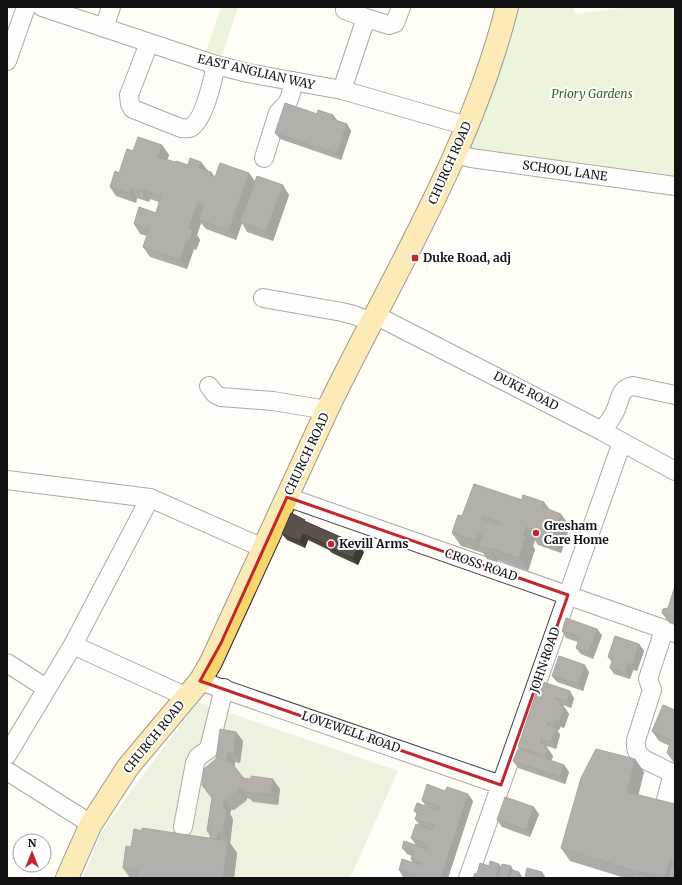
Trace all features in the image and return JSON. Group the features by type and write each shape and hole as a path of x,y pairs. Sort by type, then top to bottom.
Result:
{"main road":[{"name":"CHURCH ROAD","path":"67,878 91,824 128,767 194,689 221,643 327,410 434,202 456,154 497,43 507,7"}],"street":[{"path":"7,61 26,7"},
{"name":"EAST ANGLIAN WAY","path":"42,7 216,65 342,90 467,126"},
{"path":"104,28 111,7"},
{"path":"345,10 388,25 395,23 401,7"},
{"path":"342,90 366,18"},
{"path":"149,43 129,95 130,104 133,109 181,128 189,128 195,124 208,101 216,65"},
{"path":"264,158 278,113 282,107 287,104 293,81"},
{"name":"SCHOOL LANE","path":"456,154 471,158 675,186"},
{"name":"DUKE ROAD","path":"263,298 373,318 602,431 675,471"},
{"path":"209,386 215,394 221,397 273,401 327,410"},
{"path":"602,431 616,411 621,393 626,387 633,386 675,395"},
{"name":"JOHN ROAD","path":"468,878 622,442"},
{"path":"7,480 150,498 263,548"},
{"name":"CROSS ROAD","path":"287,497 670,631"},
{"path":"7,755 73,645 150,498"},
{"path":"664,807 674,774 643,759 638,754 635,747 652,690 648,679 670,631"},
{"name":"LOVEWELL ROAD","path":"73,645 194,689 224,688 501,785"},
{"path":"7,663 46,688"},
{"path":"183,827 195,763 198,757 209,749 224,688"},
{"path":"7,771 91,824"}],"highlighted area":[{"path":"287,497 568,595 501,785 200,681 221,643"}],"green space":[{"path":"221,7 238,7 222,56 206,51"},
{"name":"Priory Gardens","path":"515,7 573,7 575,14 624,7 675,7 675,184 466,153"},
{"path":"198,702 398,771 350,878 83,878 100,835"}],"building":[{"path":"285,103 317,114 318,110 333,115 332,119 347,124 337,154 275,133"},
{"path":"138,137 162,145 158,157 188,165 190,158 201,162 199,168 211,172 210,175 215,177 220,163 249,173 229,230 199,220 204,204 198,202 189,228 193,230 190,240 187,239 180,260 143,247 149,229 134,224 139,207 156,213 161,196 143,190 142,192 131,188 129,193 110,187 115,171 119,173 127,149 133,151"},
{"path":"257,176 283,185 266,231 240,222"},
{"name":"Gresham Care Home","path":"474,484 522,500 523,495 544,502 543,507 561,514 552,540 530,533 531,529 526,527 523,536 526,536 519,558 478,546 482,535 478,534 476,541 452,533 458,515 462,516","holes":["483,516 500,522 499,525 482,519"]},
{"name":"Kevill Arms","path":"291,513 305,520 304,521 359,545 353,558 327,547 328,545 303,534 300,541 282,534"},
{"path":"675,586 675,618 662,613 663,609 668,608"},
{"path":"566,618 597,629 589,652 576,648 580,637 562,631"},
{"path":"615,636 639,644 633,665 628,663 625,673 610,668 613,658 608,657"},
{"path":"559,656 585,665 578,684 552,676"},
{"path":"540,681 570,691 567,701 555,699 560,701 559,705 564,707 559,722 555,720 554,724 548,722 547,725 556,728 551,742 541,739 540,743 545,744 544,747 548,749 546,756 518,747"},
{"path":"663,705 675,710 675,756 667,753 671,740 652,731"},
{"path":"220,729 236,732 234,753 228,752 227,761 231,762 241,775 241,778 251,779 251,776 273,779 271,795 246,792 246,789 240,788 239,791 227,800 224,800 223,809 227,809 223,833 218,833 217,839 210,838 211,832 207,831 212,798 202,785 204,769 216,759"},
{"path":"518,749 564,765 560,777 513,761"},
{"path":"596,749 635,759 627,792 675,804 675,858 674,861 670,860 665,877 631,870 561,848 581,778"},
{"path":"427,784 445,791 447,787 468,794 441,878 417,878 417,876 399,870 402,859 421,865 422,863 411,859 413,851 402,848 404,841 427,849 428,845 411,838 416,824 432,830 434,825 415,819 418,812 414,811 417,803 439,811 440,807 422,800"},
{"path":"505,797 534,807 526,830 497,820"},
{"path":"142,828 228,841 223,878 137,878 138,871 123,868 126,846 131,847 134,829 142,831"},
{"path":"490,861 499,864 495,878 473,878 475,873 477,874 480,863 489,866"},
{"path":"502,864 511,866 507,878 498,878"},
{"path":"671,865 675,866 675,878 668,878"},
{"path":"527,868 542,872 540,878 525,878"},
{"path":"512,870 519,872 518,876 525,878 509,878"},
{"path":"633,873 657,878 632,878"}],"place":[{"name":"Duke Road, adj","path":"415,258"},
{"name":"Gresham Care Home","path":"536,533"},
{"name":"Kevill Arms","path":"331,544"}]}
